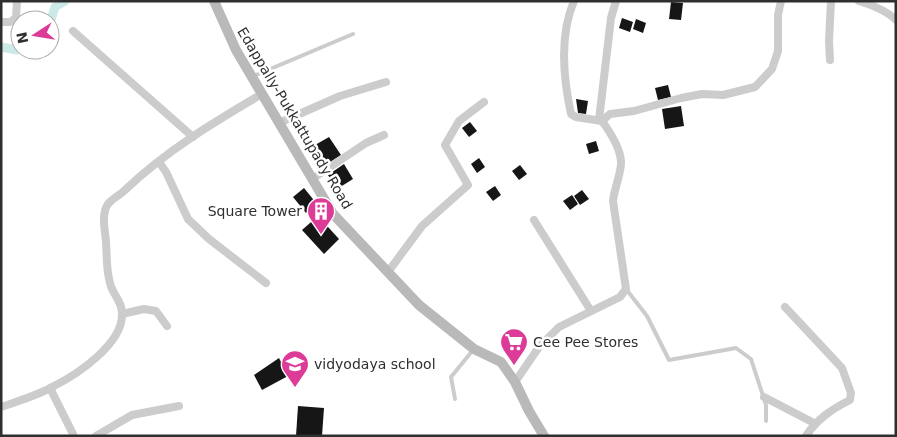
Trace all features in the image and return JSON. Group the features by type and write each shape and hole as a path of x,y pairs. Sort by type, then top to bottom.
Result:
{"main road":[{"name":"Edappally-Pukkattupady Road","path":"214,1 236,50 332,214 419,305 474,349 501,362 515,382 544,436"}],"street":[{"path":"1,22 10,22 16,18 17,1"},
{"path":"574,1 568,15 566,31 564,55 566,94 571,114 576,117 600,121 610,114 681,98 702,94 723,94 755,87 772,69 778,51 778,15 781,1"},
{"path":"515,382 548,336 559,327 620,296 626,288 613,201 614,188 621,162 612,138 600,121 611,18 616,1"},
{"path":"830,60 828,41 831,1"},
{"path":"859,1 882,10 896,20"},
{"path":"72,30 193,136"},
{"path":"279,123 340,96 386,82"},
{"path":"1,408 50,388 70,377 102,353 118,331 122,314 120,302 110,286 107,268 104,214 108,204 145,171 207,126 262,94"},
{"path":"388,272 422,226 468,185 445,145 459,121 484,102"},
{"path":"312,180 366,144 384,135"},
{"path":"159,162 166,172 188,219 210,239 266,283"},
{"path":"534,220 591,312"},
{"path":"785,307 842,368 851,393 850,400 814,423 806,436"},
{"path":"122,314 144,309 156,311 167,326"},
{"path":"50,388 74,436"},
{"path":"764,397 814,423"},
{"path":"96,436 132,415 179,406"}],"lane":[{"path":"252,77 353,34"},
{"path":"626,288 647,316 669,360 736,348 752,358 766,405 766,421"},
{"path":"455,399 451,377 474,349"}],"building":[{"path":"671,2 683,3 681,20 669,19"},
{"path":"622,18 633,22 630,32 619,28"},
{"path":"636,19 646,23 643,33 633,29"},
{"path":"668,85 671,97 658,100 655,88"},
{"path":"576,99 588,101 586,114 578,113"},
{"path":"681,106 684,126 665,129 662,109"},
{"path":"470,122 477,131 469,137 462,128"},
{"path":"329,137 341,155 327,164 315,145"},
{"path":"596,141 599,151 589,154 586,144"},
{"path":"479,158 485,167 477,173 471,164"},
{"path":"344,164 353,179 337,189 328,175"},
{"path":"520,165 527,174 519,180 512,171"},
{"path":"495,186 501,195 493,201 486,192"},
{"path":"304,188 317,204 306,213 293,197"},
{"path":"582,190 589,199 580,205 574,196"},
{"path":"572,195 578,204 570,210 563,201"},
{"path":"319,205 326,213 321,217 314,209"},
{"name":"Square Tower","path":"318,216 339,239 324,254 302,230"},
{"path":"279,358 288,376 262,390 254,375"},
{"path":"298,406 324,408 322,436 296,436"}],"waterway":[{"path":"54,10 55,7 65,1"},
{"path":"1,47 10,49"}],"place":[{"name":"Square Tower","path":"321,235"},
{"name":"Cee Pee Stores","path":"514,366"},
{"name":"vidyodaya school","path":"295,388"}]}
